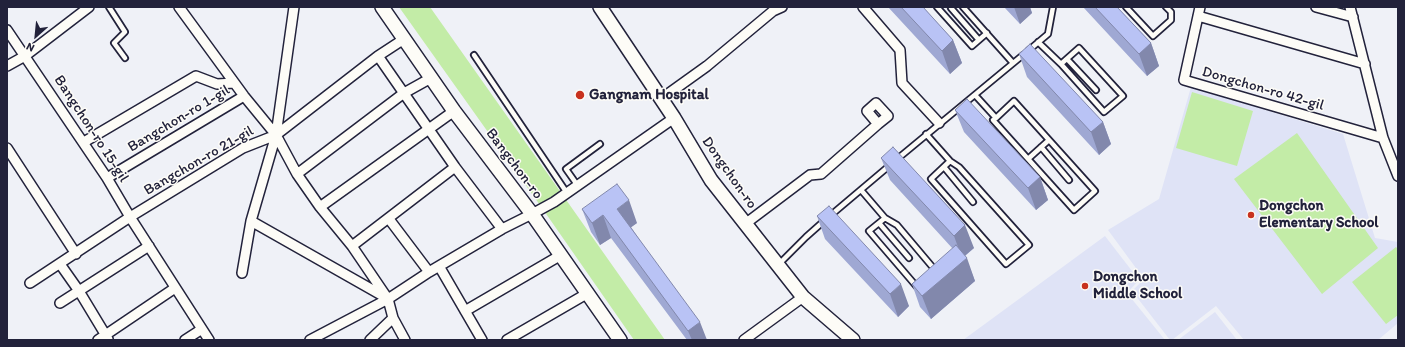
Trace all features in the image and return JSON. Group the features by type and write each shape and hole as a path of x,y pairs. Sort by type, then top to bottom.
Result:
{"main road":[{"name":"Bangchon-ro","path":"382,7 454,111 532,214 620,340"},
{"name":"Dongchon-ro","path":"600,7 674,118 711,180 777,266 803,297 853,340"}],"street":[{"path":"7,66 25,56 89,7"},
{"name":"Bangchon-ro 1-gil","path":"179,7 234,83 276,135 297,174 320,207 352,246 388,299 392,318 404,339"},
{"path":"242,273 251,222 276,135 294,7"},
{"path":"661,99 707,66 767,10 782,7"},
{"path":"863,7 900,50 902,82 939,123"},
{"path":"1316,7 1353,17"},
{"path":"1350,7 1384,138 1398,176"},
{"path":"1199,11 1365,64"},
{"name":"Dongchon-ro 42-gil","path":"1199,11 1184,80 1384,138"},
{"name":"Bangchon-ro 15-gil","path":"7,30 84,142 148,246 209,340"},
{"name":"Bangchon-ro 21-gil","path":"30,284 130,217 243,148 276,135 378,56 404,40"},
{"path":"378,56 455,167 502,229"},
{"name":"Bangchon-ro 1-gil","path":"84,142 196,76 217,84 234,83"},
{"path":"297,174 404,93 431,78"},
{"name":"Bangchon-ro 1-gil","path":"107,178 244,96"},
{"path":"320,207 454,111"},
{"path":"310,340 388,299 439,266 568,193 674,118"},
{"path":"746,224 810,175 821,174 878,124"},
{"path":"7,148 76,254"},
{"path":"352,246 455,167"},
{"path":"388,219 429,272"},
{"path":"251,222 388,299"},
{"path":"60,303 148,246"},
{"path":"465,311 561,255"},
{"path":"60,264 79,291 104,338 176,288"},
{"path":"439,266 482,340"},
{"path":"506,340 588,293"},
{"path":"744,340 803,297"},
{"path":"370,340 392,318"},
{"path":"185,340 202,329"}],"lane":[{"path":"109,7 125,32 114,43 125,58"},
{"path":"937,7 972,46 987,33"},
{"path":"963,7 1013,63"},
{"path":"777,266 806,237 926,134 975,96 1048,34 1053,7"},
{"path":"1126,7 1153,36 1171,20 1171,12 1166,7"},
{"path":"951,8 979,40"},
{"path":"1038,42 1061,64 1104,112 1123,96 1079,48 1061,64"},
{"path":"474,55 568,193"},
{"path":"1067,59 1096,90"},
{"path":"975,96 996,118"},
{"path":"1014,102 1095,191 1074,210 993,120 996,118 1014,102"},
{"path":"926,134 950,162 959,167 1029,245 1006,264 931,179 950,162"},
{"path":"1028,159 1049,140"},
{"path":"578,186 566,170 600,144"},
{"path":"1041,147 1069,180"},
{"path":"944,167 973,202"},
{"path":"861,190 885,218 896,225 936,270 931,274"},
{"path":"885,218 869,231 916,287 921,283"},
{"path":"879,222 909,258"}],"shaded area":[{"name":"Dongchon Elementary School","path":"1191,87 1343,134 1375,238 1398,242 1398,323 1378,340 1244,340 1216,306 1170,340 1132,291 1144,279 1108,230 1159,199"},
{"name":"Dongchon Middle School","path":"1105,236 1139,280 1127,293 1165,340 963,340"},
{"name":"Dongchon Middle School","path":"1215,312 1237,340 1178,340"}],"green space":[{"path":"399,7 430,7 665,340 634,340"},
{"path":"1192,92 1253,111 1237,166 1176,148"},
{"path":"1297,133 1378,248 1322,294 1234,179"},
{"path":"1396,247 1398,249 1398,315 1386,324 1352,282"}],"building":[{"path":"901,7 923,7 953,40 942,51"},
{"path":"1095,7 1117,7 1151,43 1139,54"},
{"path":"1030,44 1103,122 1091,132 1019,54"},
{"path":"967,99 1040,177 1028,188 955,110"},
{"path":"893,147 965,225 954,236 881,158"},
{"path":"617,184 629,200 617,209 700,322 688,331 603,215 592,223 582,209"},
{"path":"829,206 901,284 890,294 817,216"},
{"path":"956,245 967,258 922,296 912,284"}],"place":[{"name":"Gangnam Hospital","path":"580,95"},
{"name":"Dongchon Elementary School","path":"1251,215"},
{"name":"Dongchon Middle School","path":"1085,286"}]}
